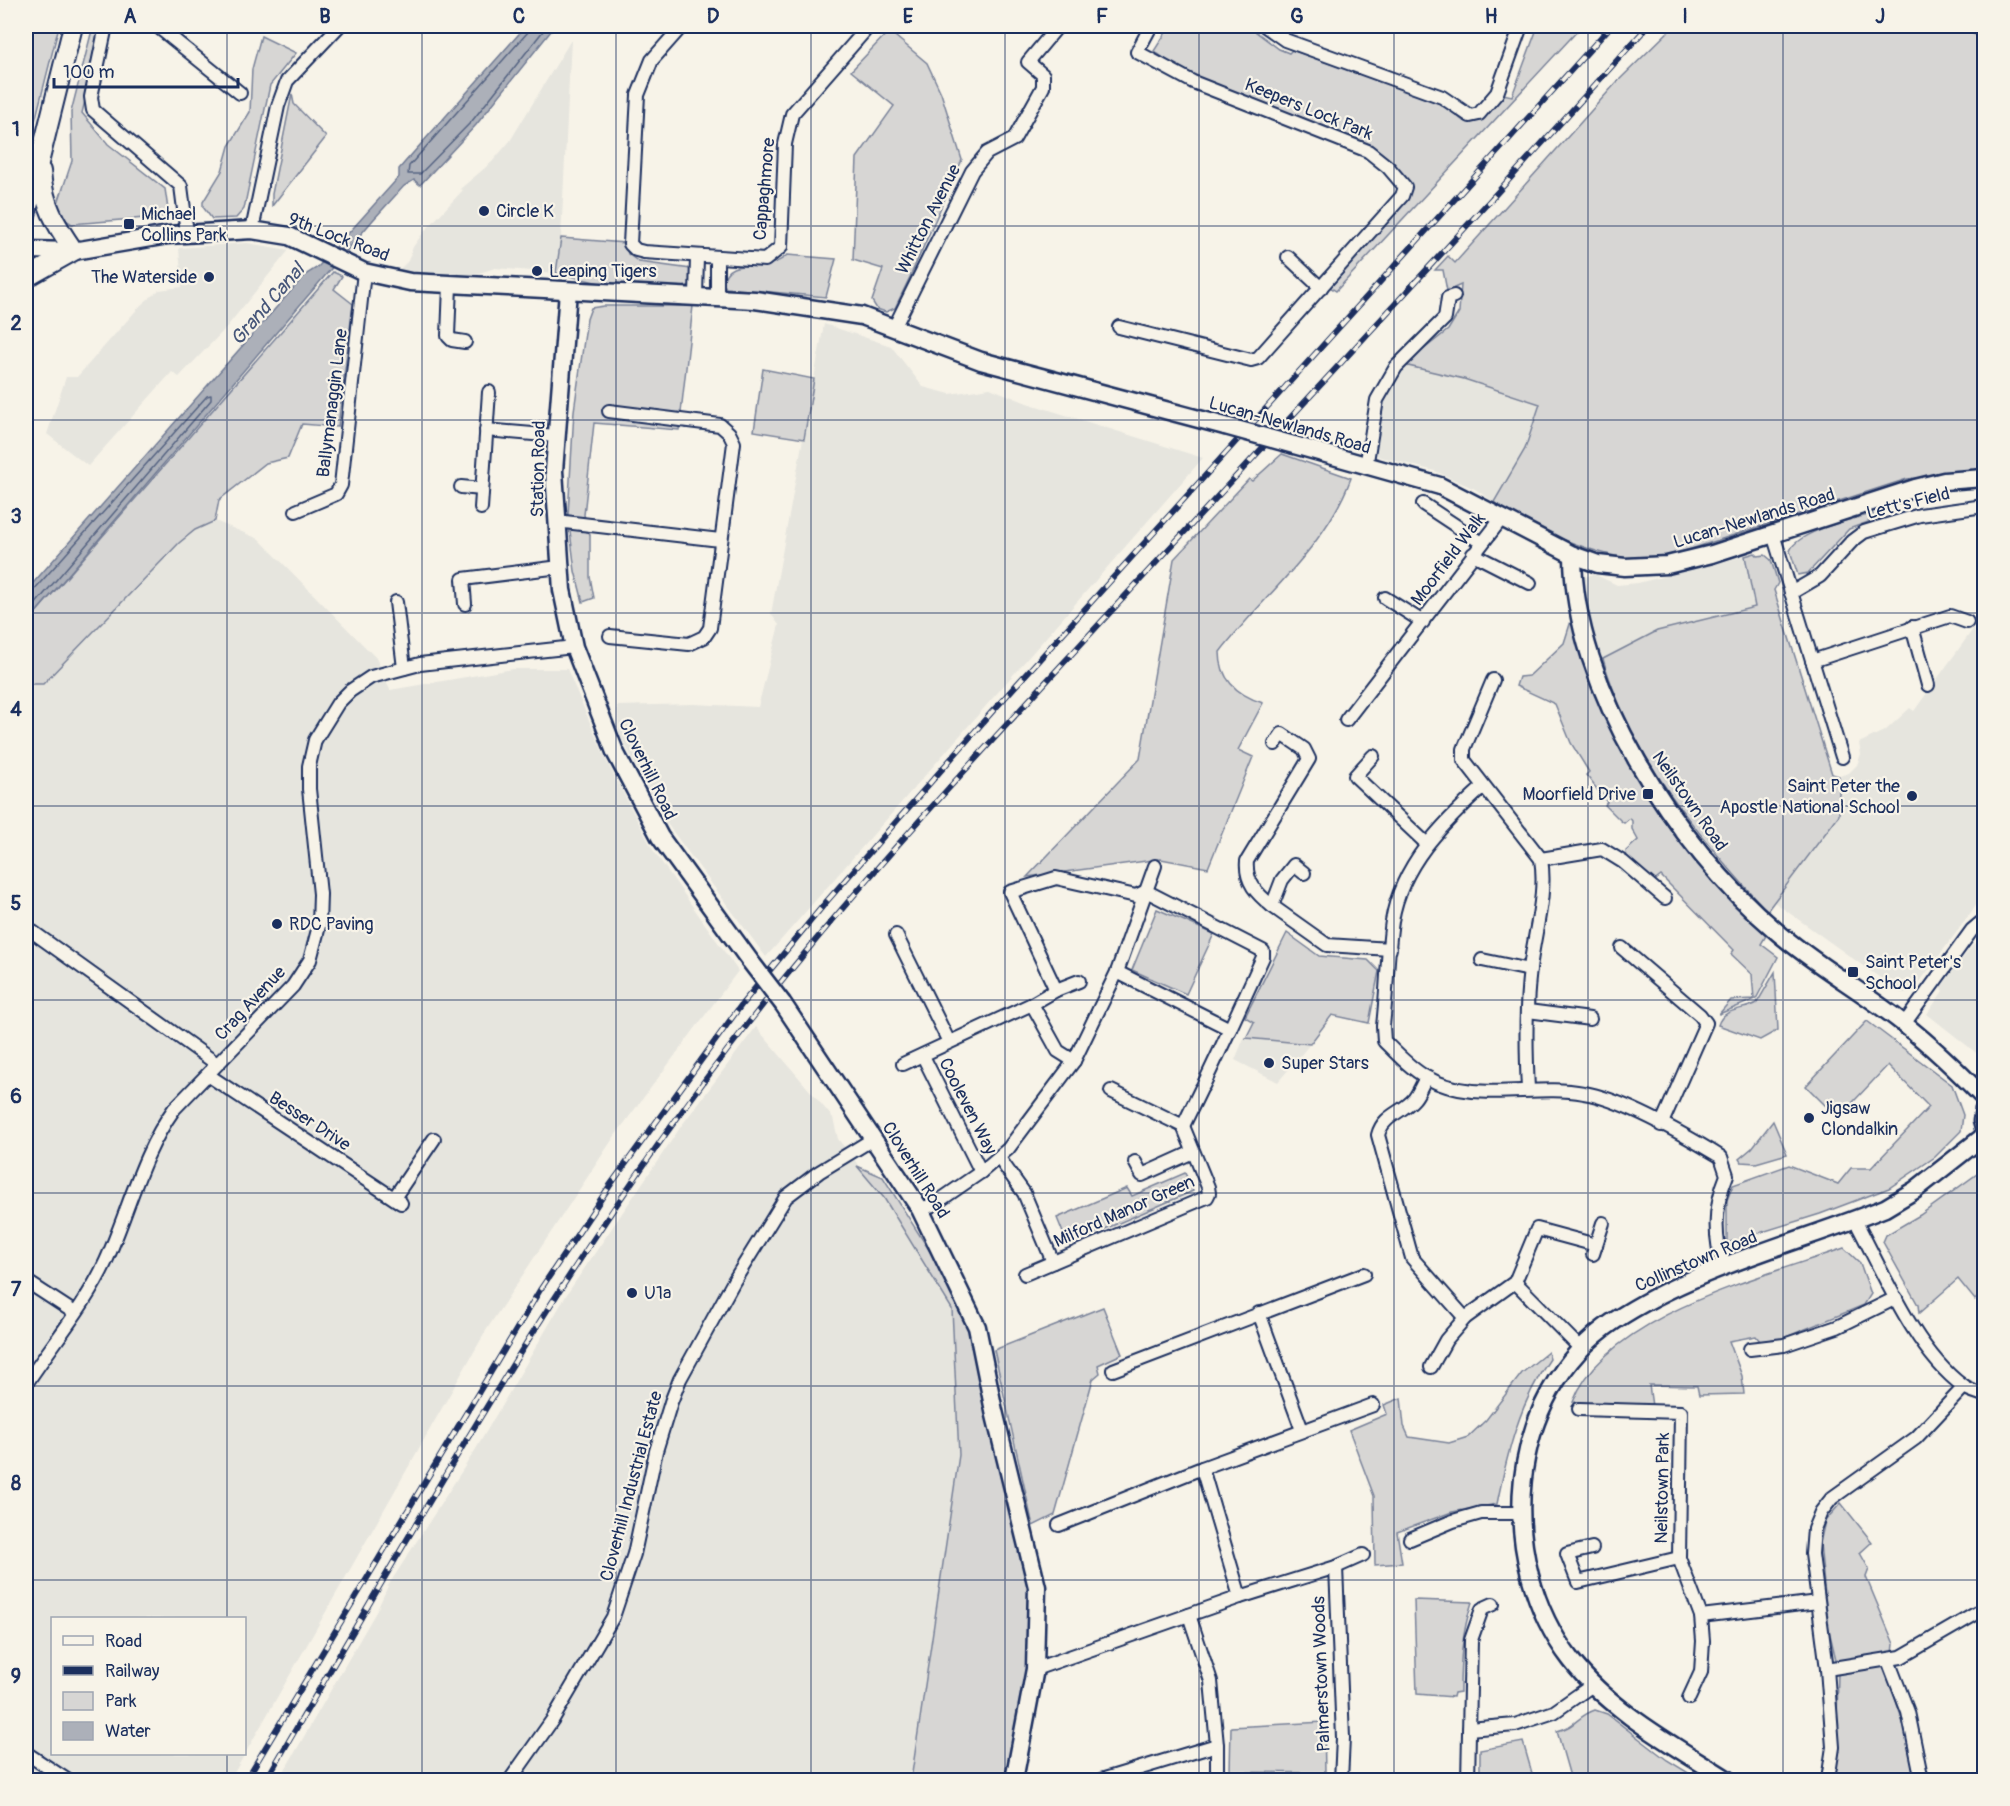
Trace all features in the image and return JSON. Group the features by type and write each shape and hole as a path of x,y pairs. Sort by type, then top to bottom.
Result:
{"main road":[{"path":"26,215 73,26"},
{"path":"26,182 41,157"},
{"path":"26,278 74,251 50,216 42,189 41,157"}],"street":[{"path":"105,26 91,97 93,110 181,186 187,233"},
{"path":"157,26 240,93"},
{"path":"252,230 278,106 287,81 339,26"},
{"name":"Cappaghmore","path":"682,26 652,60 638,95 630,244 636,250 644,252 697,258 765,260 781,247 784,144 792,114 869,26"},
{"name":"Whitton Avenue","path":"894,328 972,171 987,153 1014,139 1042,87 1043,75 1028,62 1058,26"},
{"name":"Keepers Lock Park","path":"1119,327 1251,360 1258,358 1402,196 1405,187 1368,151 1192,82 1137,52 1151,26"},
{"path":"1265,26 1285,40 1442,97 1470,116 1479,114 1497,93 1521,26"},
{"name":"9th Lock Road","path":"26,250 74,251 187,233 252,230 289,236 364,272 410,282 568,291"},
{"path":"1288,257 1321,288"},
{"path":"696,296 697,258"},
{"path":"717,259 717,297"},
{"name":"Ballymanaggin Lane","path":"296,511 336,494 341,485 364,272"},
{"path":"450,285 448,336 465,342"},
{"name":"Lucan-Newlands Road","path":"568,291 755,300 862,316 981,361 1440,486 1573,555 1598,564 1650,567 1712,554 1915,488 1984,478"},
{"name":"Station Road","path":"568,291 556,436 556,521 560,567 574,647"},
{"path":"1366,467 1377,400 1396,367 1445,318 1448,298 1454,296"},
{"path":"481,508 489,392"},
{"path":"609,411 720,425 729,433 734,443 710,628 704,637 689,644 610,636"},
{"path":"486,430 556,436"},
{"path":"461,487 482,489"},
{"path":"1424,504 1482,543"},
{"name":"Lett's Field","path":"1791,593 1820,576 1852,541 1864,532 1920,515 1984,506"},
{"name":"Moorfield Walk","path":"1346,720 1502,518"},
{"path":"556,521 720,540"},
{"path":"1773,534 1842,757"},
{"path":"1473,554 1530,583"},
{"name":"Neilstown Road","path":"1573,555 1579,614 1608,704 1635,755 1666,804 1707,861 1776,931 1904,1024 1943,1056 1984,1098"},
{"path":"465,604 463,579 560,567"},
{"name":"Moorfield Walk","path":"1385,598 1423,622"},
{"path":"396,602 404,668"},
{"path":"1812,661 1950,616 1967,622"},
{"path":"1912,627 1928,685"},
{"name":"Crag Avenue","path":"26,1384 75,1313 106,1260 148,1153 164,1124 217,1064 293,986 310,960 319,926 320,894 308,776 315,740 330,713 350,691 371,677 404,668 420,664 574,647"},
{"name":"Cloverhill Road","path":"574,647 615,752 660,837 783,1004 920,1209 977,1327 994,1411 1037,1587 1035,1669 1014,1780"},
{"path":"1493,680 1464,749 1464,760 1541,859 1544,876 1530,970 1528,1089"},
{"path":"1275,744 1282,734 1304,749 1309,759 1247,861 1248,876 1253,888 1272,906 1327,945 1390,949"},
{"path":"1373,756 1355,776 1427,844"},
{"path":"1483,787 1427,844 1413,863 1401,890 1393,919 1383,1026 1384,1041 1426,1078 1458,1088 1490,1092 1549,1089 1586,1093 1625,1106 1721,1157 1727,1175 1718,1197 1716,1239 1725,1268"},
{"path":"1541,859 1602,849 1623,862 1665,898"},
{"path":"1272,906 1282,880 1294,865 1304,873"},
{"path":"920,1209 933,1205 999,1158 1074,1062 1117,972 1155,866"},
{"path":"1056,990 1010,892 1056,878 1136,896 1146,891"},
{"path":"1111,1091 1183,1126 1263,957 1263,951 1146,891"},
{"path":"1904,1024 1972,930 1984,920"},
{"path":"26,927 217,1064"},
{"path":"896,935 949,1042"},
{"path":"1622,948 1700,1015 1706,1023 1661,1125"},
{"path":"1482,960 1530,970"},
{"path":"1117,972 1230,1029"},
{"path":"903,1064 1079,981"},
{"path":"1032,1004 1058,1051 1074,1062"},
{"path":"1528,1011 1590,1019"},
{"name":"Cooleven Way","path":"923,1056 981,1172"},
{"name":"Besser Drive","path":"208,1075 397,1201 434,1138"},
{"path":"1426,1078 1414,1099 1380,1125 1378,1135 1412,1257 1465,1318"},
{"path":"1984,1108 1982,1121 1984,1128"},
{"name":"Milford Manor Green","path":"1025,1274 1207,1197 1208,1187 1183,1126"},
{"name":"Collinstown Road","path":"1728,1780 1638,1720 1594,1684 1571,1660 1551,1629 1533,1584 1519,1513 1530,1442 1555,1382 1581,1349 1612,1322 1642,1304 1725,1268 1885,1208 1915,1190 1984,1136"},
{"name":"Cloverhill Industrial Estate","path":"510,1780 552,1719 613,1617 634,1554 656,1451 671,1402 680,1379 734,1281 786,1197 819,1172 873,1139"},
{"path":"1136,1162 1142,1175 1193,1152"},
{"name":"Milford Manor Green","path":"999,1158 1024,1193 1053,1262"},
{"path":"1855,1220 1896,1298 1925,1345 1964,1387 1984,1395"},
{"path":"1431,1367 1446,1340 1465,1318 1515,1282 1537,1229 1595,1249 1603,1223"},
{"path":"1113,1370 1364,1274"},
{"path":"26,1281 75,1313"},
{"path":"1515,1282 1581,1349"},
{"path":"1750,1349 1784,1345 1816,1334 1896,1298"},
{"path":"1259,1313 1302,1430"},
{"path":"1828,1780 1833,1746 1827,1669 1812,1554 1814,1529 1821,1512 1832,1498 1916,1437 1964,1387"},
{"path":"1059,1525 1202,1468 1373,1405"},
{"name":"Neilstown Park","path":"1579,1409 1681,1412 1678,1558 1701,1616 1703,1641 1701,1672 1689,1698"},
{"path":"1202,1468 1240,1597"},
{"path":"1410,1539 1453,1521 1481,1514 1519,1513"},
{"name":"Neilstown Park","path":"1592,1548 1568,1554 1578,1582 1678,1558"},
{"name":"Palmerstown Woods","path":"1035,1669 1240,1597 1336,1567 1363,1555"},
{"name":"Palmerstown Woods","path":"1336,1567 1343,1738 1341,1780"},
{"path":"1701,1616 1818,1602"},
{"path":"1468,1780 1471,1640 1482,1609 1492,1604"},
{"path":"1827,1669 1901,1657 1928,1644 1984,1610"},
{"path":"1189,1615 1211,1681 1217,1745 1217,1780"},
{"path":"1888,1660 1908,1712 1922,1780"},
{"path":"1469,1729 1515,1725 1554,1713 1594,1684"},
{"path":"1101,1780 1217,1745"},
{"path":"26,1753 67,1780"}],"shaded area":[{"path":"571,40 561,238 556,273 495,268 470,276 399,270 408,261 413,247 423,233 463,190 460,189 492,162 510,141"},
{"path":"247,243 289,250 225,329 179,377 172,372 88,466 47,434 66,377 77,377 141,305 159,290 182,287 179,248"},
{"path":"824,324 891,346 923,387 950,394 990,388 1027,403 1203,458 766,957 665,821 619,733 617,706 693,704 758,707 779,625 771,614"},
{"path":"1404,365 1464,379 1541,404 1525,449 1494,502 1475,489 1435,471 1377,456 1374,449 1380,410 1386,394"},
{"path":"215,521 259,539 376,658 390,690 513,669 567,669 607,762 653,850 738,971 614,1137 487,1329 246,1752 246,1617 51,1617 51,1755 244,1755 230,1780 26,1780 26,684 43,684 179,543 195,530"},
{"path":"1745,556 1755,607 1657,631 1603,659 1585,611 1582,578 1594,574 1617,585 1638,583"},
{"name":"Saint Peter the Apostle National School","path":"1984,614 1984,908 1978,903 1916,987 1906,993 1901,993 1774,902 1839,815 1839,776 1849,773 1857,765 1861,754 1859,743 1886,730 1910,708 1914,711"},
{"path":"1984,938 1984,1059 1927,1014 1943,991 1940,988 1973,945"},
{"path":"756,1027 833,1118 838,1139 884,1198 952,1309 959,1455 911,1780 279,1780 377,1610 388,1586 476,1449 567,1294 682,1125"},
{"name":"Super Stars","path":"1244,1038 1310,1044 1278,1082 1235,1060"}],"green space":[{"path":"26,26 59,26 34,125 29,126 26,135"},
{"path":"93,26 103,26 82,113 108,144 165,189 169,216 72,224 59,216 57,206 72,161 71,112"},
{"path":"1170,26 1248,26 1279,49 1289,53 1292,50 1441,103 1462,120 1473,122 1484,116 1503,94 1512,96 1538,26 1582,26 1336,291 1330,287 1407,200 1393,166 1369,144 1188,75 1154,51"},
{"path":"1674,26 1956,26 1984,39 1984,472 1907,479 1691,549 1647,559 1624,558 1564,540 1524,521 1494,502 1525,449 1540,404 1464,379 1404,365 1448,330 1459,312 1461,285 1447,291 1443,270 1435,270 1448,256 1455,263 1616,83"},
{"path":"889,31 927,63 941,93 962,160 895,308 886,312 877,309 872,301 883,269 853,260 857,158 894,106 851,71"},
{"path":"261,36 296,53 270,85 244,209 236,218 212,219 203,207 203,202 222,171 229,146 250,112 252,69"},
{"path":"292,94 294,104 326,137 272,206 272,194"},
{"path":"561,238 625,243 628,254 639,262 691,269 691,285 683,287 604,284 556,273"},
{"path":"787,255 836,259 826,297 726,288 723,283 726,274 732,269 740,266 768,264"},
{"path":"333,272 342,276 334,289 353,304 338,427 302,424 288,458 266,463 219,500 215,521 195,530 179,543 43,684 26,684 26,624"},
{"path":"693,306 679,430 594,423 584,515 590,535 590,577 594,598 583,602 575,571 568,515 574,411 587,319 591,308"},
{"path":"763,369 814,379 804,439 754,431"},
{"path":"1282,454 1351,478 1340,503 1310,548 1220,652 1223,671 1232,685 1245,696 1263,703 1238,750 1253,757 1208,868 1161,859 1027,877 1140,759 1174,559 1249,479 1252,481"},
{"path":"1873,514 1874,520 1849,529 1808,573 1798,575 1790,551 1795,544 1827,527"},
{"path":"1755,553 1758,556 1765,555 1771,560 1778,583 1774,590 1832,774 1839,776 1839,815 1767,911 1717,854 1670,794 1631,730 1603,659 1657,631 1755,607 1745,556"},
{"path":"1571,621 1605,715 1655,805 1718,887 1767,934 1761,944 1778,957 1756,999 1719,1014 1731,1000 1754,999 1752,974 1731,954 1734,950 1661,876 1653,882 1627,858 1626,851 1638,840 1632,829 1632,821 1630,818 1624,823 1605,805 1607,802 1586,775 1589,772 1571,743 1555,704 1516,686 1519,677 1529,676 1564,643"},
{"path":"1157,909 1214,934 1186,994 1132,970"},
{"path":"1287,933 1319,956 1368,960 1379,971 1369,1023 1332,1015 1310,1044 1246,1038 1254,1022 1245,1017"},
{"path":"1775,972 1778,1030 1760,1040 1718,1025 1729,1012 1757,1003"},
{"path":"1867,1021 1952,1085 1963,1115 1961,1131 1935,1157 1889,1188 1820,1214 1727,1243 1727,1200 1733,1185 1789,1165 1838,1184 1851,1168 1871,1168 1929,1107 1888,1065 1838,1118 1806,1086"},
{"path":"1773,1121 1787,1154 1756,1163 1741,1162 1739,1159 1752,1148"},
{"path":"857,1166 883,1177 943,1272 971,1334 1029,1589 1026,1670 1005,1780 911,1780 959,1455 952,1309 884,1198"},
{"path":"1984,1169 1984,1291 1975,1300 1958,1279 1919,1313 1918,1305 1883,1242 1886,1235 1920,1215"},
{"path":"1185,1173 1193,1191 1068,1245 1057,1218 1127,1188 1132,1196"},
{"path":"1844,1248 1860,1263 1871,1294 1864,1305 1764,1346 1756,1336 1729,1341 1742,1376 1744,1394 1699,1395 1697,1386 1649,1385 1652,1406 1573,1402 1591,1372 1618,1345 1652,1323 1690,1303"},
{"path":"1103,1307 1122,1354 1098,1365 1100,1373 1093,1379 1055,1515 1033,1526 994,1350"},
{"path":"1548,1352 1550,1359 1530,1392 1516,1428 1497,1504 1452,1512 1397,1532 1402,1563 1375,1565 1374,1496 1349,1430 1387,1414 1384,1405 1401,1398 1404,1426 1409,1437 1449,1443 1468,1437 1486,1420 1522,1373"},
{"path":"1841,1503 1872,1542 1860,1553 1869,1569 1866,1577 1894,1644 1890,1683 1909,1740 1916,1780 1836,1780 1838,1668 1828,1626 1820,1543 1825,1521"},
{"path":"1414,1600 1472,1602 1462,1647 1460,1692 1454,1693 1453,1697 1417,1694"},
{"path":"1595,1710 1607,1714 1667,1760 1700,1780 1571,1780 1557,1731 1568,1727"},
{"path":"1324,1722 1325,1773 1230,1772 1231,1727"},
{"path":"1523,1742 1534,1780 1480,1780 1480,1750"}],"water":[{"path":"526,26 555,26 476,125 420,185 414,180 404,186 373,220 26,624 26,591 305,275 318,267 399,177 399,169"}],"railway":[{"path":"246,1780 540,1290 611,1184 742,1004 827,901 991,713 1611,26"},
{"path":"266,1780 437,1489 556,1297 682,1111 750,1021 793,967 929,810 1450,245 1648,26"}],"place":[{"name":"Circle K","path":"484,211"},
{"name":"Michael Collins Park","path":"129,224"},
{"name":"Leaping Tigers","path":"537,271"},
{"name":"The Waterside","path":"209,277"},
{"name":"Moorfield Drive","path":"1648,794"},
{"name":"Saint Peter the Apostle National School","path":"1912,796"},
{"name":"RDC Paving","path":"277,924"},
{"name":"Saint Peter's School","path":"1853,972"},
{"name":"Super Stars","path":"1269,1063"},
{"name":"Jigsaw Clondalkin","path":"1809,1118"},
{"name":"U1a","path":"632,1293"}],"water label":[{"name":"Grand Canal","path":"267,304"}]}
